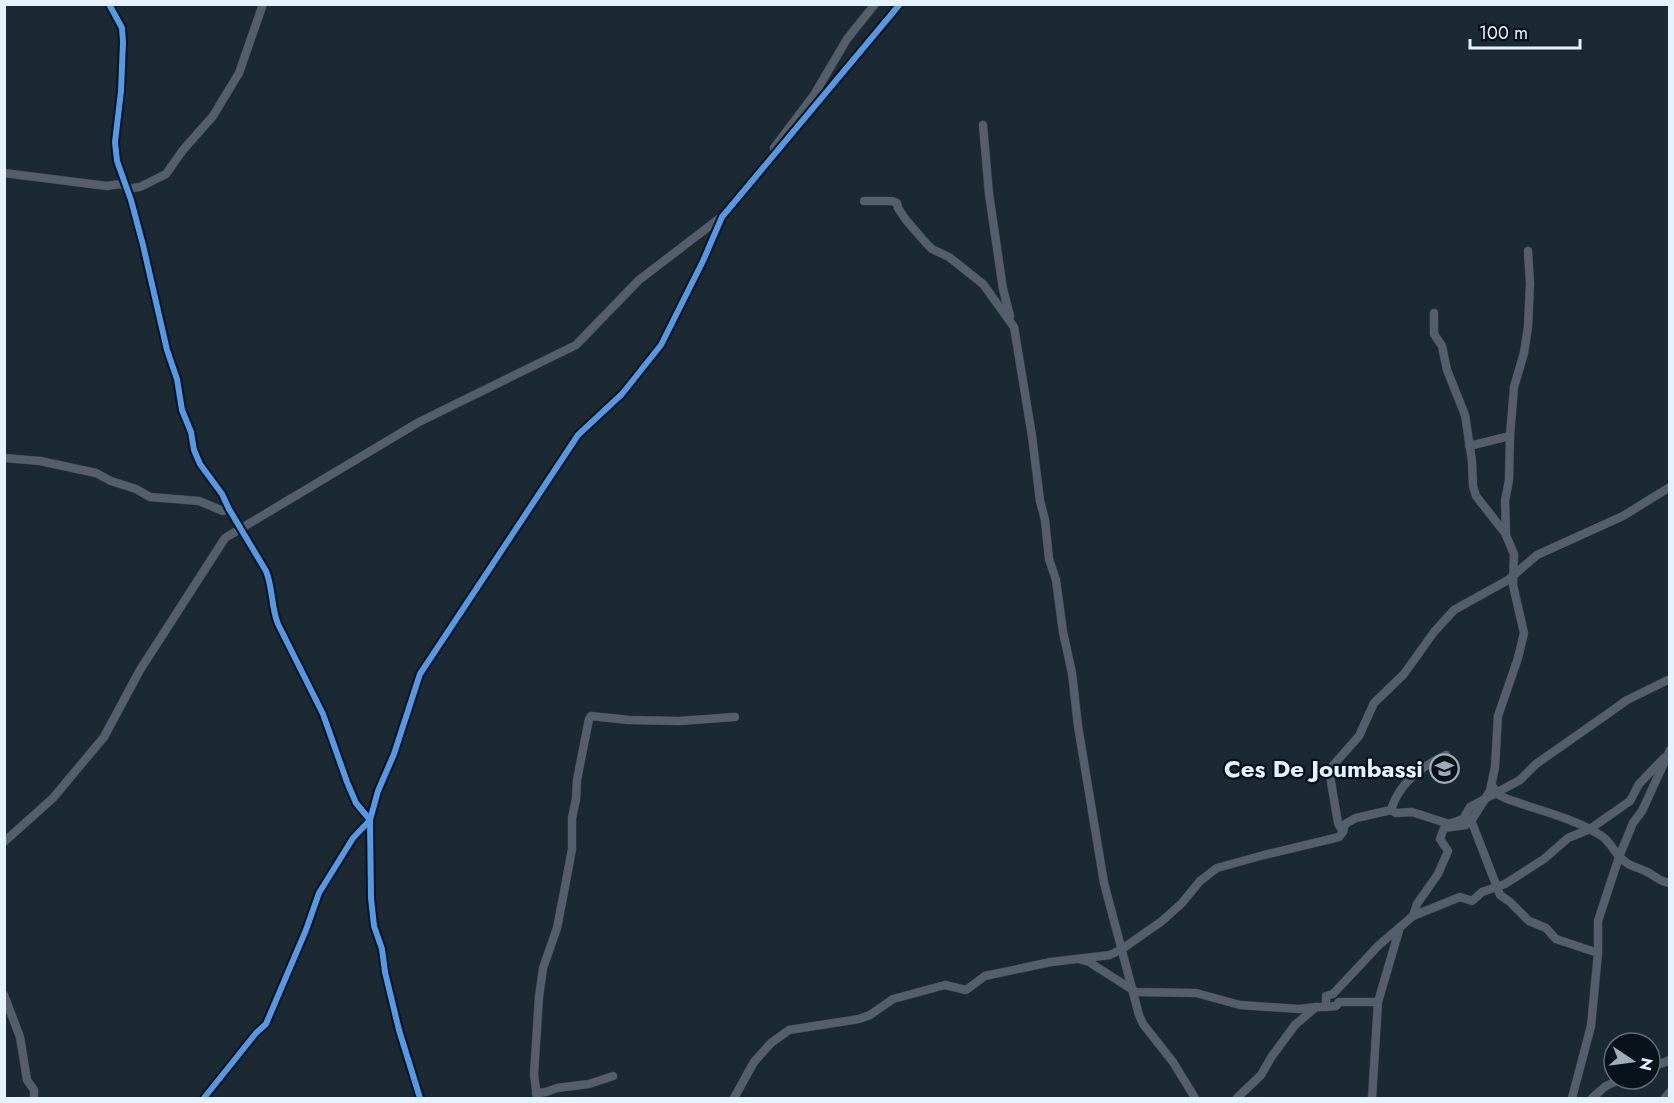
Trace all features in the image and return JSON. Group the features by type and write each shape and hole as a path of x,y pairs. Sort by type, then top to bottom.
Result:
{"street":[{"path":"109,4 119,21 123,35 121,91 115,142 117,161 131,200 143,245 166,350 177,379 182,410 191,432 194,450 200,464 222,494 266,571 278,624 323,714 356,803 370,820"},
{"path":"4,172 106,186 120,184 125,188 140,187 166,174 183,150 213,116 239,73 263,4"},
{"path":"752,181 789,126 814,95 847,39 875,4"},
{"path":"4,842 53,798 104,737 140,670 225,538 419,422 576,345 639,280 722,217 900,4"},
{"path":"983,125 988,186 999,268 1006,306 1014,327 1019,351 1049,559 1056,580 1063,632 1072,673 1078,726 1104,883 1131,990 1143,1024 1173,1062 1195,1098"},
{"path":"864,201 897,203 906,220 932,249 949,256 983,284 1014,327"},
{"path":"420,1098 399,1030 382,949 374,926 371,898 370,820 378,791 394,754 420,674 578,435 622,394 661,345 722,217"},
{"path":"1507,540 1505,501 1509,480 1514,387 1524,353 1528,327 1530,283 1528,251"},
{"path":"1434,313 1434,334 1442,346 1447,370 1461,402 1476,496 1504,533 1514,554 1513,585 1524,633 1498,716 1494,789"},
{"path":"1469,446 1510,436"},
{"path":"4,458 40,461 96,473 150,497 200,501 223,511 229,509"},
{"path":"1343,832 1338,823 1329,776 1331,767 1359,736 1374,703 1404,674 1445,619 1460,605 1513,575 1537,555 1623,516 1670,487"},
{"path":"1413,916 1417,904 1438,874 1448,851 1440,839 1444,828 1466,825 1494,789 1520,780 1536,764 1627,700 1670,679"},
{"path":"613,1076 589,1084 557,1088 537,1096 534,1074 538,997 543,968 558,928 573,840 572,818 589,719 591,716 628,720 679,721 735,717"},
{"path":"1326,1007 1326,996 1334,994 1400,925 1413,916 1460,897 1472,902 1482,892 1505,884 1544,859 1568,838 1590,829 1630,801 1639,784 1668,752"},
{"path":"1572,1098 1591,1026 1598,953 1598,921 1633,823 1642,811 1668,752"},
{"path":"1391,810 1410,777 1425,765 1446,755"},
{"path":"1494,789 1506,798 1590,829 1608,840 1619,857 1631,867 1643,869 1661,882 1670,883"},
{"path":"734,1098 754,1062 771,1043 789,1030 858,1019 870,1015 893,999 945,985 966,990 985,976 1052,962 1110,956 1172,913 1200,881 1217,868 1339,837 1345,824 1356,818 1391,810 1396,813 1412,812 1449,825 1463,819 1470,807 1483,801"},
{"path":"204,1098 256,1033 266,1024 306,930 319,893 353,838 370,820"},
{"path":"1471,820 1500,895 1529,921 1546,928 1556,939 1598,953"},
{"path":"1372,1098 1378,1002 1400,925"},
{"path":"1080,960 1089,962 1131,990 1142,993 1196,993 1240,1005 1299,1009 1336,1006 1339,1002 1378,1002"},
{"path":"4,995 20,1037 27,1080 34,1090 34,1098"},
{"path":"1238,1098 1261,1076 1291,1030 1316,1007"},
{"path":"1665,1098 1670,1092"}],"cycle path":[{"path":"109,4 122,28 123,42 121,91 115,142 117,161 131,200 143,245 167,350 177,379 182,410 200,464 222,494 266,571 278,624 323,714 356,803 370,820 371,898 374,926 382,949 399,1030 420,1098"},
{"path":"204,1098 256,1033 266,1024 306,930 319,893 353,838 370,820 378,791 394,754 420,674 578,435 622,394 661,345 722,217 900,4"}],"place":[{"name":"Ces De Joumbassi","path":"1444,768"}]}
